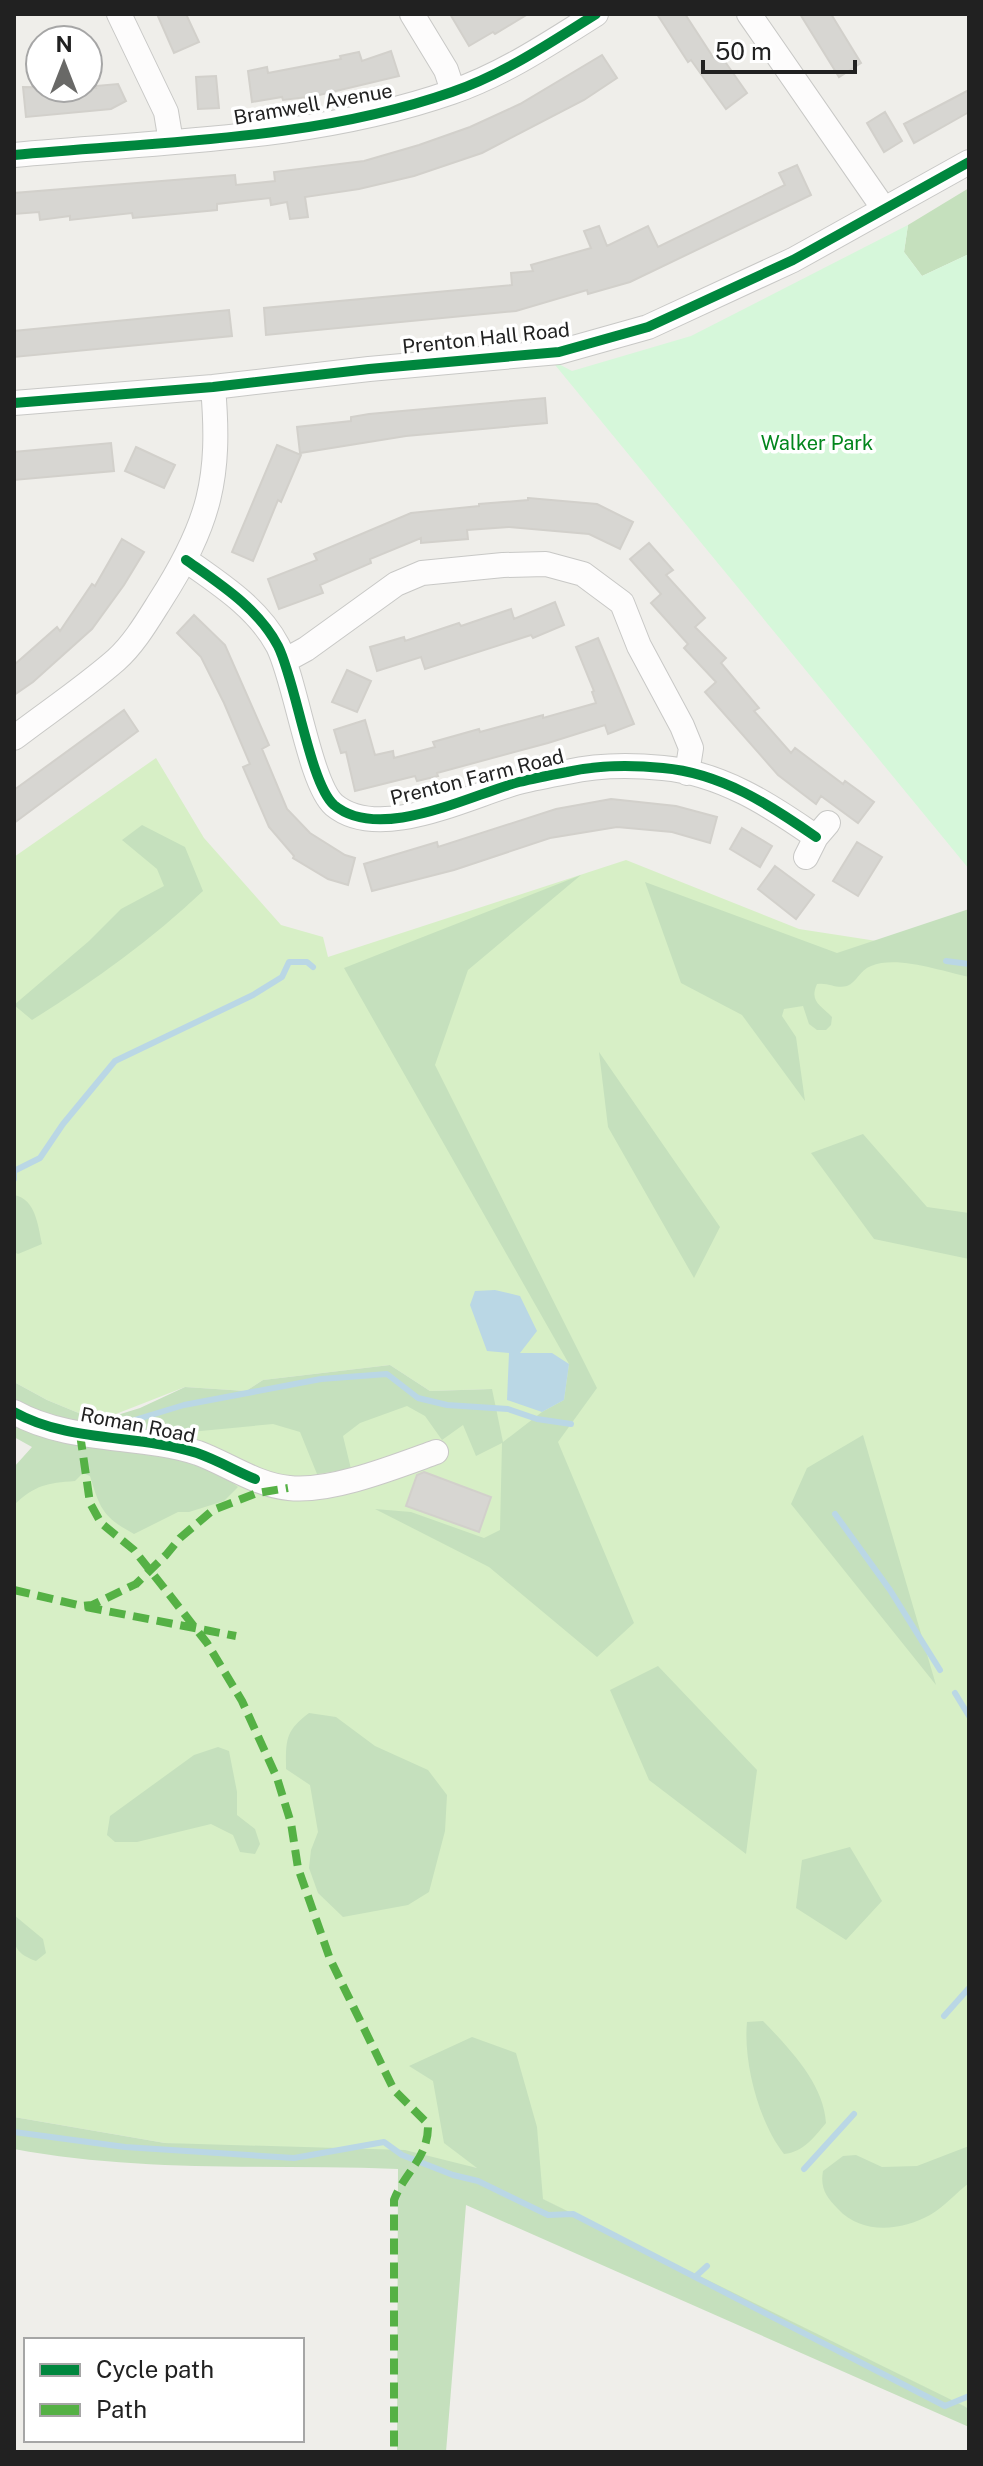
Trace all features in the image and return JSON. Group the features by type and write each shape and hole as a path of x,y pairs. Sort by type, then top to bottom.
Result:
{"street":[{"path":"119,14 166,112 171,142"},
{"path":"412,14 446,70 453,91"},
{"name":"Bramwell Avenue","path":"14,155 269,132 376,115 453,91 518,62 596,14"},
{"path":"749,14 884,209"},
{"name":"Prenton Hall Road","path":"14,403 213,387 559,352 648,327 793,260 969,162"},
{"path":"14,738 119,658 186,560 208,504 216,467 213,387"},
{"name":"Prenton Farm Road","path":"186,560 225,587 259,618 284,661 320,783 333,804 357,816 380,819 418,815 520,782 571,771 666,768 711,778 769,804 817,839"},
{"path":"284,661 306,649 396,584 422,573 503,565 546,564 558,567 583,574 622,603 639,646 691,748 687,773"},
{"name":"Roman Road","path":"14,1412 80,1434 197,1453 255,1479 288,1488 319,1487 436,1452"}],"green space":[{"path":"969,188 969,254 922,276 904,252 908,225"},
{"name":"Walker Park","path":"908,225 904,252 922,276 969,254 969,869 551,360 572,371 691,336"},
{"path":"156,758 204,838 281,925 323,937 328,957 626,860 799,929 922,948 969,944 969,2409 479,2168 165,2143 14,2117 14,1485 168,1434 492,1389 430,1391 390,1365 263,1380 246,1391 185,1387 98,1421 47,1400 14,1382 14,857"},
{"path":"142,825 185,847 203,891 121,960 32,1020 14,1005 89,941 121,909 164,886 157,869 122,840"},
{"path":"581,875 468,970 435,1065 597,1388 558,1442 634,1623 597,1657 489,1567 375,1509 411,1512 484,1538 500,1530 502,1443 476,1456 463,1425 442,1440 425,1416 407,1406 360,1423 343,1436 351,1469 317,1474 300,1432 273,1424 169,1434 238,1487 224,1501 189,1512 178,1512 134,1534 109,1517 97,1497 90,1476 83,1473 75,1481 35,1489 14,1505 14,1467 32,1447 14,1437 14,1382 47,1400 98,1421 140,1408 185,1387 246,1391 263,1380 390,1365 430,1391 492,1389 503,1442 542,1412 564,1400 569,1364 344,968"},
{"path":"645,882 837,953 969,909 969,977 893,962 867,968 847,986 817,984 815,999 832,1017 831,1025 826,1030 817,1030 809,1024 803,1006 784,1009 782,1016 796,1037 805,1101 742,1015 681,983"},
{"path":"599,1052 720,1227 694,1278 608,1127"},
{"path":"863,1134 927,1207 969,1213 969,1259 874,1239 811,1153"},
{"path":"14,1195 31,1208 42,1244 18,1254 14,1252"},
{"path":"863,1435 936,1685 791,1504 807,1468"},
{"path":"658,1666 757,1770 746,1854 649,1780 610,1690"},
{"path":"309,1713 336,1717 375,1746 428,1770 447,1795 445,1831 429,1892 408,1905 343,1917 318,1893 309,1868 311,1850 318,1832 310,1785 286,1769 288,1737 295,1725"},
{"path":"218,1747 229,1751 237,1792 237,1815 255,1829 260,1844 255,1854 240,1852 233,1835 211,1824 137,1842 115,1842 107,1835 110,1816 194,1755"},
{"path":"850,1847 882,1901 846,1940 796,1908 802,1860"},
{"path":"14,1915 43,1939 46,1953 36,1961 17,1949"},
{"path":"763,2021 804,2068 824,2109 826,2123 803,2147 791,2153 784,2154 767,2126 750,2073 747,2022"},
{"path":"472,2037 516,2053 537,2127 543,2199 964,2406 969,2409 969,2427 466,2205 446,2452 397,2452 398,2169 158,2165 62,2157 14,2149 14,2117 165,2143 405,2150 477,2168 444,2143 433,2081 409,2066"},
{"path":"969,2146 969,2183 935,2212 907,2224 882,2228 858,2223 838,2209 823,2187 823,2171 843,2156 856,2155 882,2167 917,2166"}],"water":[{"path":"495,1290 520,1296 537,1331 520,1353 552,1353 569,1364 564,1400 542,1412 507,1400 509,1353 487,1351 470,1305 475,1291"}],"building":[{"path":"157,14 186,14 199,42 174,53"},
{"path":"450,14 528,14 469,46"},
{"path":"657,14 685,14 713,57 719,53 747,93 726,109 691,60 688,62"},
{"path":"800,14 831,14 861,63 839,77"},
{"path":"391,51 399,76 315,96 252,102 248,71 267,67 268,73 341,59 340,56 359,52 362,61"},
{"path":"602,55 617,78 584,100 482,153 414,176 305,197 308,217 290,219 287,202 271,205 270,198 217,204 217,210 133,218 132,213 40,220 39,212 14,214 14,193 235,175 236,185 275,181 274,172 364,161 470,127 520,104"},
{"path":"216,76 219,108 198,109 196,77"},
{"path":"118,84 126,101 111,109 26,117 25,104 104,104 104,85"},
{"path":"969,90 969,112 914,143 904,124"},
{"path":"885,112 902,141 884,152 867,123"},
{"path":"797,165 811,195 630,282 588,294 587,290 516,311 266,335 264,308 512,285 511,273 533,271 531,265 591,248 584,231 599,226 607,246 648,226 658,247 785,185 779,173"},
{"path":"229,310 232,336 14,357 14,331"},
{"path":"545,398 547,423 406,436 300,453 297,427 351,421 351,417 369,414"},
{"path":"111,443 114,471 14,480 14,452"},
{"path":"277,445 301,455 253,561 232,552"},
{"path":"136,447 175,465 164,488 125,471"},
{"path":"528,498 597,504 633,522 620,549 589,534 509,527 467,530 468,539 421,543 421,538 370,559 371,563 320,585 323,593 279,609 268,579 317,560 314,554 411,513"},
{"path":"122,539 144,552 124,585 92,629 14,695 14,665 57,627 60,631 92,584 95,586"},
{"path":"649,543 673,570 666,575 705,618 695,627 726,658 721,663 759,708 754,711 791,753 795,748 843,784 845,781 874,802 858,823 821,796 816,804 778,775 705,692 716,682 684,648 688,644 651,603 661,594 630,559"},
{"path":"555,602 564,625 533,638 531,635 425,669 421,657 377,671 370,647 404,637 405,641 459,623 461,626 511,609 514,619"},
{"path":"194,615 225,645 269,745 262,749 287,809 310,833 355,858 348,885 328,879 293,858 269,827 243,767 250,764 224,703 201,657 177,633"},
{"path":"598,638 634,724 608,734 605,725 437,773 438,776 417,781 415,776 355,791 346,752 341,753 334,730 365,720 375,755 393,751 394,758 435,747 433,742 479,729 480,732 543,715 543,718 596,703 576,647"},
{"path":"347,670 371,681 357,712 332,702"},
{"path":"124,710 138,731 14,823 14,790"},
{"path":"611,799 676,806 717,817 710,843 672,832 617,827 550,838 454,870 372,891 364,864 437,842 438,847 556,809"},
{"path":"742,828 772,846 760,867 730,849"},
{"path":"857,842 882,857 858,896 833,881"},
{"path":"775,866 814,895 796,919 758,889"},
{"path":"424,1472 491,1497 479,1532 406,1506 417,1475"}],"waterway":[{"path":"946,961 969,964"},
{"path":"14,1179 14,1171 40,1158 63,1124 115,1061 253,995 282,977 289,962 307,962 313,967"},
{"path":"108,1428 184,1405 321,1379 387,1374 418,1398 447,1405 508,1409 537,1419 571,1424"},
{"path":"835,1514 890,1590 940,1670"},
{"path":"955,1693 969,1716"},
{"path":"944,2016 969,1988"},
{"path":"804,2169 854,2114"},
{"path":"14,2132 125,2147 294,2158 384,2142 402,2155 453,2175 478,2181 548,2215 573,2214 945,2406 969,2396"},
{"path":"695,2277 707,2266"}],"marked path":[{"path":"80,1434 90,1503 101,1523 134,1550 207,1643 242,1701 277,1778 291,1823 298,1868 330,1959 394,2090 428,2124 421,2155 394,2200 394,2452"},
{"path":"14,1590 82,1606 92,1605 136,1584 180,1538 213,1510 257,1493 288,1488"},
{"path":"86,1607 236,1636"}],"cycle path":[{"path":"14,155 235,137 345,121 399,108 452,92 490,76 596,14"},
{"path":"14,403 213,387 559,352 648,327 793,260 969,162"},
{"path":"186,560 249,608 270,632 285,662 310,755 325,794 334,805 353,815 375,819 400,818 537,778 591,768 639,766 684,771 725,784 763,802 816,837"},
{"path":"14,1412 58,1429 197,1453 255,1479"}]}
